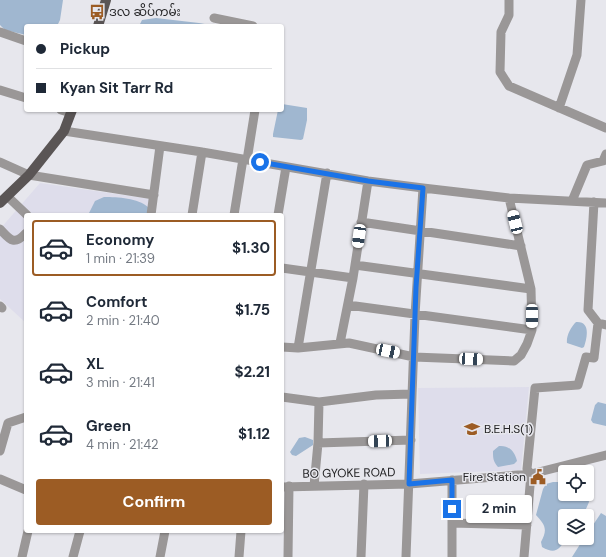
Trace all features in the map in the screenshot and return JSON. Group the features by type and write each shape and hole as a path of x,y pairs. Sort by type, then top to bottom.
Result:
{"main road":[{"path":"99,24 106,0"},
{"path":"4,200 29,175 64,131 71,112"}],"street":[{"path":"509,0 509,14 501,32 500,72 509,86 606,128"},
{"path":"559,108 577,55 581,0"},
{"path":"214,18 243,24"},
{"path":"0,32 24,40"},
{"path":"0,90 24,97"},
{"path":"234,213 255,112"},
{"path":"64,131 245,159 368,181 509,198 606,203"},
{"path":"151,213 160,146"},
{"path":"192,213 202,152"},
{"path":"572,201 587,165 603,162 606,154"},
{"path":"0,162 29,175 154,195"},
{"path":"278,213 286,167"},
{"path":"298,348 312,272 327,173"},
{"path":"340,343 353,278 368,181"},
{"path":"406,557 415,315 423,188"},
{"path":"284,347 298,348 349,343 414,357 514,361 521,356 532,330 532,289 509,198"},
{"path":"4,200 24,214"},
{"path":"524,557 531,474 527,468 534,388 578,385 586,357 594,358 602,324 588,310 594,202"},
{"path":"361,222 521,246"},
{"path":"0,229 9,239 15,241 24,235"},
{"path":"355,265 532,289"},
{"path":"284,268 353,278"},
{"path":"348,305 532,330"},
{"path":"284,397 319,402 376,395 412,394"},
{"path":"314,486 318,443 319,402"},
{"path":"0,451 8,423 24,418"},
{"path":"318,443 410,440"},
{"name":"BO GYOKE ROAD","path":"285,486 409,484 531,474 606,456"},
{"path":"0,479 24,489"},
{"path":"452,480 452,557"},
{"path":"361,557 364,484"},
{"path":"285,486 288,557"},
{"path":"452,523 527,524"},
{"path":"22,557 28,533"},
{"path":"73,557 79,533"},
{"path":"160,557 165,533"},
{"path":"239,557 241,533"}],"shaded area":[{"path":"40,183 151,199 149,213 24,213 24,321 0,299 0,229"},
{"name":"B.E.H.S(1)","path":"529,387 521,470 420,474 418,388"}],"water":[{"path":"0,0 63,0 58,24 24,24 24,35 5,30 0,25"},
{"path":"156,18 205,24 140,24 142,20"},
{"path":"284,104 307,108 307,120 303,139 273,137 278,112 284,112"},
{"path":"104,197 133,200 148,207 148,213 89,213 95,201"},
{"path":"576,322 581,322 584,324 587,331 584,347 582,348 567,343 569,332"},
{"path":"598,402 606,404 606,426 593,423 591,420 595,405"},
{"path":"305,437 313,440 313,445 296,456 292,455 290,452 299,438"},
{"path":"499,446 509,448 513,452 517,461 514,464 498,467 495,463 493,451"},
{"path":"558,482 558,501 589,502 586,509 558,509 558,545 561,545 554,551 542,547 541,542 545,530 542,522 536,515 543,489 546,484"},
{"path":"601,513 606,516 606,557 572,557 580,545 594,545 594,524"}],"place":[{"name":"ဒလ ဆိပ်ကမ်း","path":"97,12"},
{"name":"B.E.H.S(1)","path":"472,429"},
{"name":"Fire Station","path":"538,477"}],"route":[{"path":"260,162 368,181 423,188 416,287 409,484 452,480 452,509"}]}
